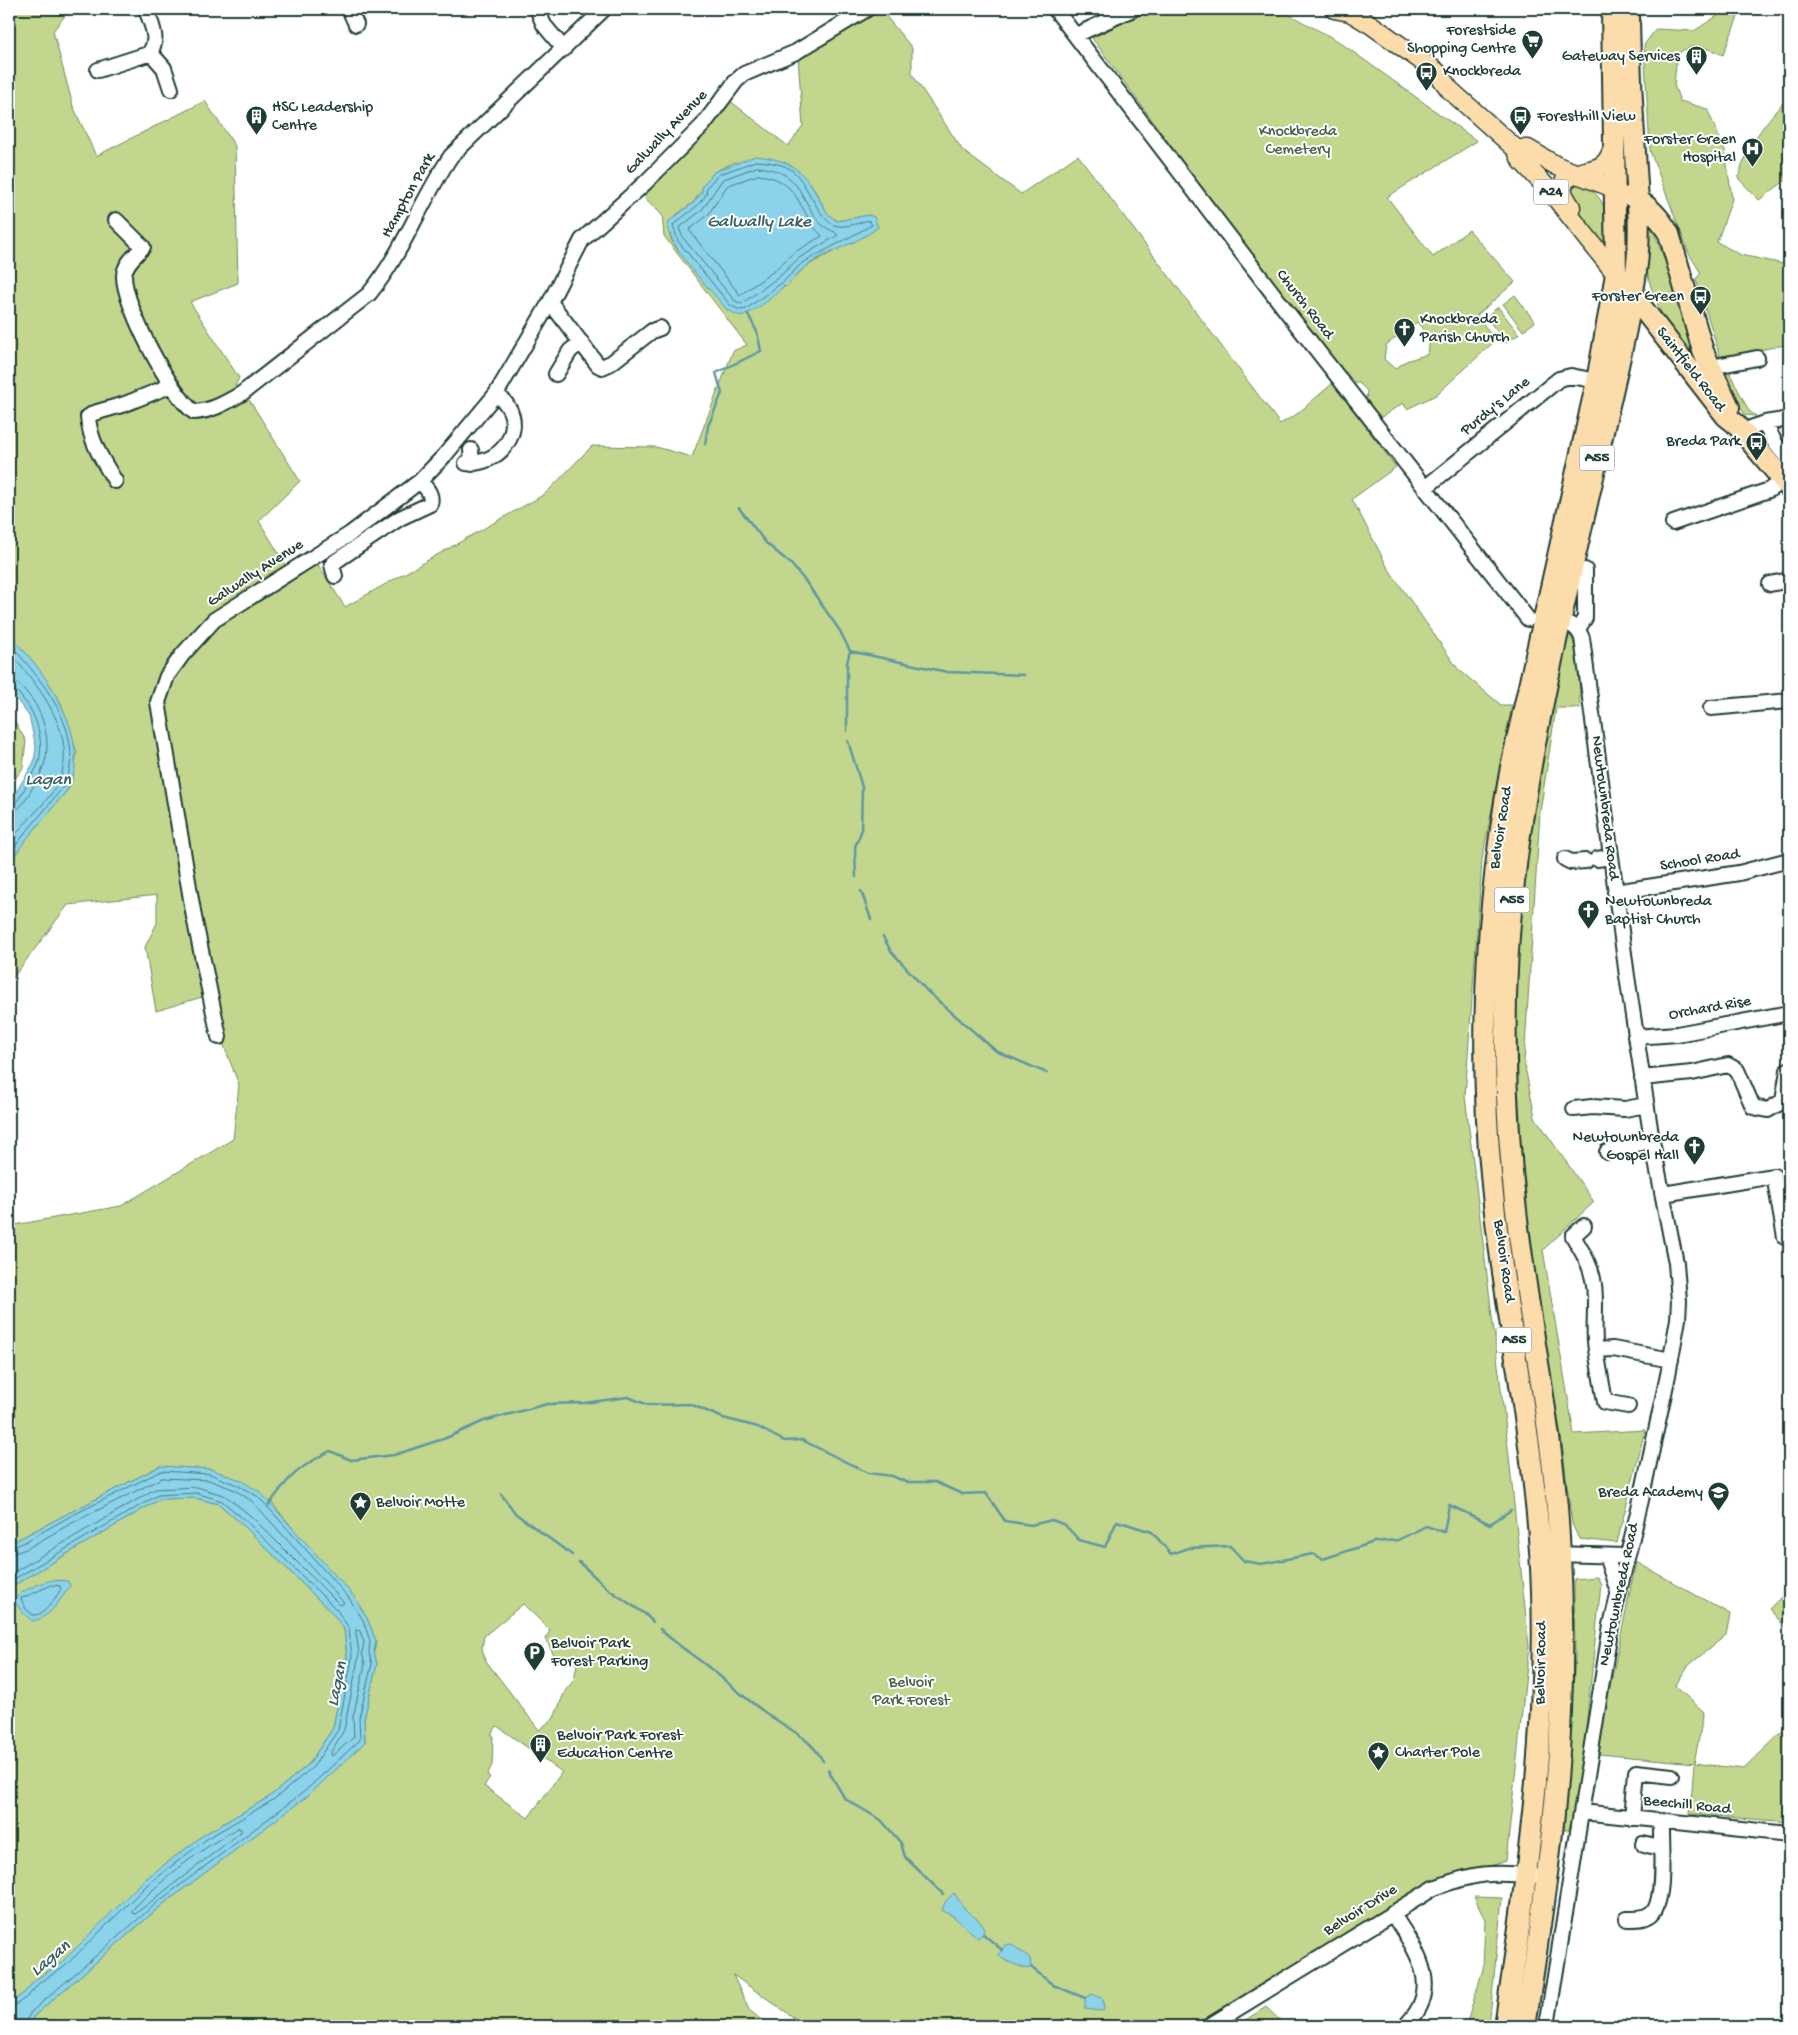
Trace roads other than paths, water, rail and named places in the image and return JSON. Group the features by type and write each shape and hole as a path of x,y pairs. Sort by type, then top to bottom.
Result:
{"highway":[{"name":"A55","path":"1612,9 1616,274"},
{"name":"A55","path":"1629,9 1630,73 1638,200 1638,246 1632,294"},
{"name":"Saintfield Road","path":"1616,189 1638,200 1658,216 1668,234 1703,374 1726,416 1739,428 1786,484"},
{"name":"Saintfield Road","path":"1616,274 1667,340 1703,374"},
{"name":"Newtownbreda Road","path":"1553,622 1616,274"},
{"name":"Newtownbreda Road","path":"1553,622 1622,344 1632,294"},
{"path":"1622,344 1639,333 1654,334 1667,340"},
{"name":"Belvoir Road","path":"1505,2026 1534,1824 1550,1554 1552,1455 1513,1184 1506,1057 1509,932 1525,796 1553,622"},
{"name":"Belvoir Road","path":"1525,2026 1546,1878 1558,1769 1562,1649 1550,1554 1528,1436 1492,1186 1484,1032 1489,923 1502,815 1553,622"}],"main road":[{"name":"Saintfield Road","path":"1335,9 1350,12 1370,24 1436,71 1450,90 1516,148 1521,160 1551,192 1616,274"},
{"path":"1575,174 1597,169 1607,162 1614,140"},
{"name":"Saintfield Road","path":"1516,148 1528,149 1549,162 1575,174 1616,189"},
{"name":"A24","path":"1575,174 1564,182 1562,192 1585,225 1586,237"}],"street":[{"path":"98,70 150,52 153,49 155,36 146,9"},
{"path":"349,9 356,24"},
{"path":"537,9 544,24 564,49"},
{"name":"Hampton Park","path":"172,385 185,406 194,412 208,411 241,394 369,294 383,277 432,184 451,156 604,9"},
{"name":"Galwally Avenue","path":"219,1037 191,899 158,702 167,676 183,654 214,620 350,534 420,480 469,428 496,394 550,302 582,240 645,183 703,125 744,74 796,52 867,9"},
{"name":"Church Road","path":"1055,9 1425,488 1553,622"},
{"path":"1076,35 1133,9"},
{"path":"150,52 164,68 171,89"},
{"path":"115,480 89,432 88,417 94,413 124,404 172,385 136,320 125,283 126,267 143,248 116,220"},
{"path":"550,302 598,365 605,366 652,331 660,328"},
{"path":"563,368 581,342"},
{"path":"1703,374 1721,365 1757,358"},
{"name":"Purdy's Lane","path":"1425,488 1559,379 1571,376 1597,381"},
{"path":"470,459 484,463 495,456 509,439 513,424 511,410 508,404 496,394"},
{"path":"1739,428 1789,418"},
{"path":"1765,423 1775,444 1789,460"},
{"path":"335,576 332,565 336,561 400,518 430,504 429,492 420,480"},
{"path":"1673,523 1786,484"},
{"path":"1553,622 1585,618 1585,570"},
{"path":"1770,584 1789,580"},
{"name":"Newtownbreda Road","path":"1547,2026 1600,1689 1618,1593 1671,1360 1679,1301 1676,1263 1646,1105 1615,892 1598,859 1584,647 1553,622"},
{"path":"1711,708 1789,701"},
{"path":"1565,859 1571,862 1598,859"},
{"name":"School Road","path":"1615,892 1740,873 1789,860"},
{"name":"Orchard Rise","path":"1635,1037 1678,1034 1789,1013"},
{"path":"1642,1078 1692,1073 1728,1065 1736,1070 1753,1107 1768,1110 1783,1101 1788,1070"},
{"path":"1574,1108 1624,1109 1646,1105"},
{"path":"1607,1152 1620,1147 1652,1141"},
{"path":"1663,1194 1774,1176 1785,1237"},
{"path":"1492,1186 1513,1184"},
{"path":"1584,1226 1573,1236 1590,1266 1593,1280 1595,1314 1593,1333 1605,1402 1628,1406"},
{"path":"1596,1350 1613,1349 1671,1360"},
{"path":"1550,1554 1627,1556"},
{"path":"1606,1556 1618,1593"},
{"path":"1632,1818 1636,1772 1672,1776"},
{"name":"Beechill Road","path":"1582,1812 1789,1834"},
{"path":"1627,1919 1644,1918 1651,1915 1657,1908 1660,1879 1661,1821"},
{"path":"1643,1844 1660,1848"},
{"name":"Belvoir Drive","path":"1209,2026 1434,1888 1472,1875 1491,1872 1546,1878"},
{"path":"1392,1913 1415,1949 1424,1969 1426,1988 1423,2002 1416,2016 1405,2026"}],"water":[{"name":"Galwally Lake","path":"755,156 777,160 800,172 828,213 837,221 869,215 874,217 878,227 861,238 813,262 758,308 740,316 727,310 691,268 674,243 669,232 668,222 693,203 702,192 702,186 714,172"},
{"name":"Lagan","path":"9,636 37,666 61,705 70,726 75,748 75,768 68,789 25,842 9,866 9,804 34,762 36,747 29,716 9,690"},
{"name":"Lagan","path":"160,1466 211,1469 240,1480 260,1492 353,1595 367,1618 376,1641 374,1652 377,1664 364,1719 365,1742 309,1795 162,1905 34,2016 27,2026 9,2026 9,2004 24,1993 36,1979 60,1964 144,1880 205,1834 269,1797 309,1764 333,1728 347,1657 344,1629 333,1614 244,1526 219,1504 195,1498 160,1499 9,1588 9,1544"},
{"path":"52,1580 68,1581 70,1586 49,1613 32,1621 22,1612 14,1600 26,1590"},
{"path":"954,1893 965,1909 978,1919 982,1925 984,1933 978,1938 954,1917 942,1910 945,1902"},
{"path":"1011,1944 1030,1958 1031,1967 1027,1969 998,1955 1005,1945"},
{"path":"1092,1994 1103,1999 1104,2009 1101,2011 1085,2009 1085,1998"}],"waterway":[{"path":"705,444 708,426 722,393 716,373 761,351 757,332 748,314"},
{"path":"739,508 766,543 791,564 806,582 840,631 850,651 847,663 847,731"},
{"path":"850,651 947,672 1024,675"},
{"path":"848,741 862,787 861,832 855,847 856,877"},
{"path":"861,891 871,919"},
{"path":"883,937 891,951 927,991 996,1051 1047,1073"},
{"path":"269,1505 295,1473 330,1451 351,1460 394,1455 446,1438 484,1421 547,1404 584,1403 628,1397 648,1405 690,1404 723,1418 758,1427 784,1441 802,1440 868,1473 892,1476 906,1482 935,1482 962,1494 986,1493 1005,1521 1031,1525 1052,1520 1065,1525 1079,1540 1105,1547 1117,1521 1152,1532 1171,1554 1188,1548 1230,1546 1244,1561 1261,1564 1313,1554 1323,1559 1374,1542 1398,1540 1426,1526 1444,1532 1449,1505 1490,1524 1511,1510"},
{"path":"501,1494 516,1514 572,1555"},
{"path":"579,1562 608,1589 645,1614 653,1622"},
{"path":"660,1629 756,1706 807,1741 823,1761"},
{"path":"828,1770 845,1799 881,1820 901,1843 905,1857 943,1894"},
{"path":"983,1934 1002,1950"},
{"path":"1031,1967 1053,1985 1085,1998"}],"place":[{"name":"Forestside Shopping Centre","path":"1532,59"},
{"name":"Gateway Services","path":"1696,76"},
{"name":"Knockbreda","path":"1427,91"},
{"name":"HSC Leadership Centre","path":"256,136"},
{"name":"Foresthill View","path":"1521,136"},
{"name":"Forster Green Hospital","path":"1752,168"},
{"name":"Forster Green","path":"1700,316"},
{"name":"Knockbreda Parish Church","path":"1404,348"},
{"name":"Breda Park","path":"1757,461"},
{"name":"Newtownbreda Baptist Church","path":"1589,930"},
{"name":"Newtownbreda Gospel Hall","path":"1695,1166"},
{"name":"Breda Academy","path":"1719,1512"},
{"name":"Belvoir Motte","path":"360,1522"},
{"name":"Belvoir Park Forest Parking","path":"535,1672"},
{"name":"Belvoir Park Forest Education Centre","path":"541,1764"},
{"name":"Charter Pole","path":"1379,1772"}],"park label":[{"name":"Knockbreda Cemetery","path":"1298,141"},
{"name":"Belvoir Park Forest","path":"911,1692"}]}
